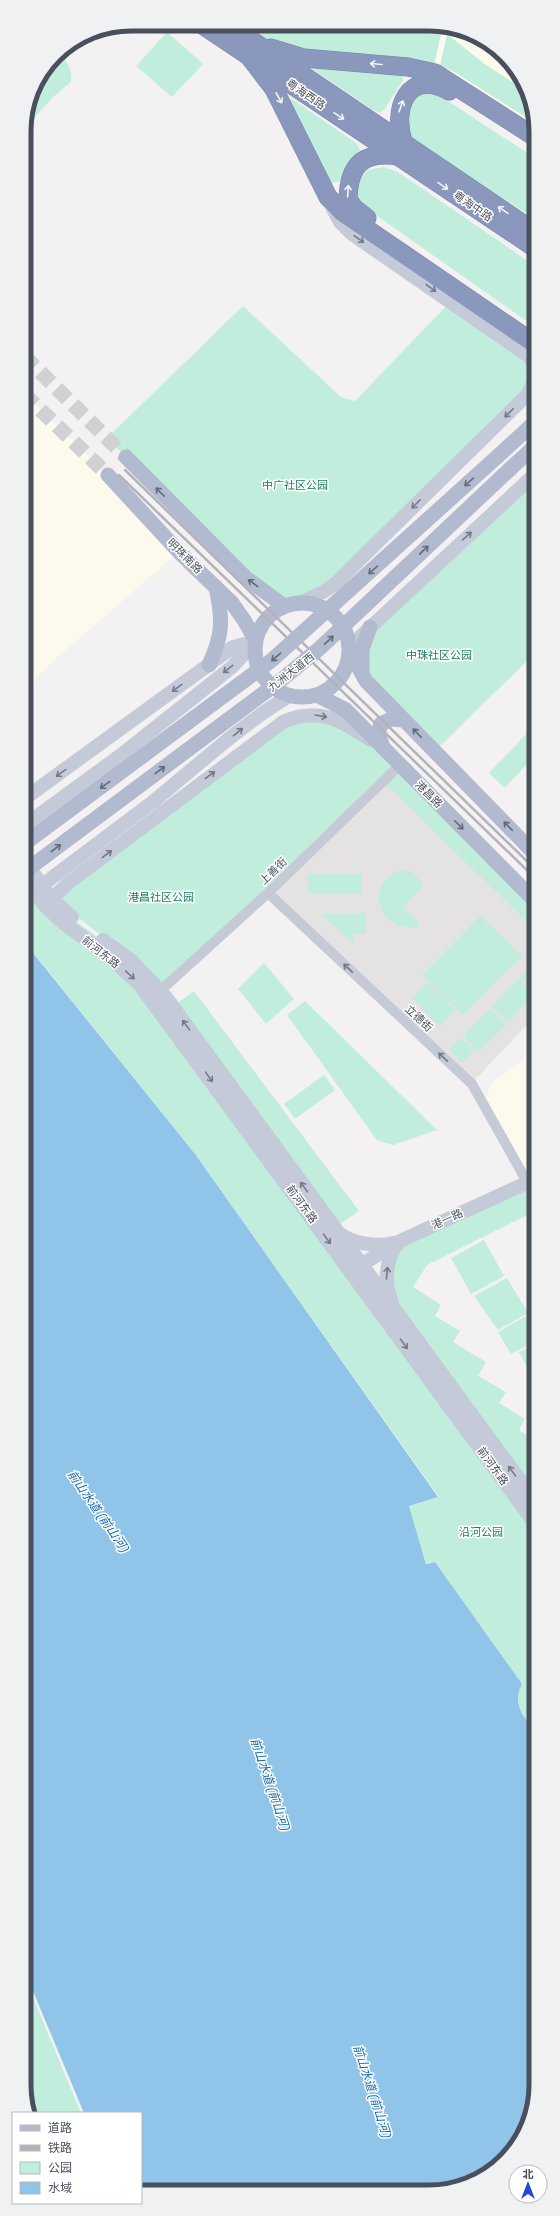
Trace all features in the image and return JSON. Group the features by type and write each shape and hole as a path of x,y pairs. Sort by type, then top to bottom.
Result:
{"highway":[{"name":"粤海西路","path":"215,31 251,49 407,154"},
{"name":"粤海西路","path":"234,31 251,49"},
{"path":"251,49 304,58 408,67 435,73 529,133"},
{"path":"251,49 274,89 328,197 342,212 529,340"},
{"path":"529,142 454,93 436,84 428,84 412,90 405,96 400,106 399,125 407,154 388,154 369,157 360,162 353,169 348,199 354,208 418,254 529,340"},
{"name":"粤海中路","path":"407,154 529,228"},
{"name":"粤海中路","path":"407,154 529,244"}],"main road":[{"path":"408,67 436,69 454,76 528,122"},
{"path":"300,603 323,592 335,584 529,392"},
{"name":"九洲大道西","path":"31,839 272,660 529,427"},
{"name":"九洲大道西","path":"31,867 280,681 320,648 529,452"},
{"path":"126,457 246,578 284,606"},
{"name":"明珠南路","path":"108,475 179,552 232,603 244,620 256,642"},
{"path":"350,652 361,636 370,627 529,480"},
{"path":"209,665 221,636 222,616 216,587"},
{"path":"300,603 315,604 330,611 341,622 348,636 350,652 347,667 340,679 330,689 317,695 303,697 290,696 277,690 266,681 259,669 255,655 256,642 261,627 271,615 284,606 300,603"},
{"path":"366,681 362,669 361,659 364,643 370,627"},
{"path":"31,794 233,647 256,642"},
{"path":"31,821 121,755 235,664 256,642"},
{"path":"350,652 366,681 529,848"},
{"name":"港昌路","path":"317,695 346,710 529,895"},
{"path":"31,893 154,801 250,723 290,696"},
{"path":"49,902 67,884 283,722 296,716 307,714 331,718 383,747"},
{"path":"383,747 378,733 381,724 391,719 404,720"},
{"path":"31,872 49,902"},
{"path":"31,885 49,902"},
{"name":"前河东路","path":"49,902 66,912 132,961 160,991 529,1493"},
{"name":"前河东路","path":"49,902 62,922 106,954 139,984 529,1515"},
{"name":"港一路","path":"361,1265 400,1241 529,1181"},
{"path":"335,1230 342,1235 361,1242 388,1244 400,1241"},
{"path":"400,1241 393,1250 386,1275 388,1291 403,1322"}],"street":[{"name":"上善街","path":"160,991 268,893 400,765"},
{"name":"立德街","path":"268,893 472,1084 529,1177"}],"shaded area":[{"path":"251,31 436,31 461,36 479,44 490,52 500,60 512,75 524,99 528,122 484,94"},
{"path":"31,401 108,475 179,552 61,654 31,683"},
{"path":"400,768 529,897 529,1022 472,1083 269,893"},
{"path":"529,1055 529,1180 527,1181 485,1105 490,1084"}],"green space":[{"path":"244,31 403,31 441,34 434,66 306,54 255,39"},
{"path":"167,32 203,64 172,97 136,66"},
{"path":"447,34 486,65 518,85 524,99 528,119 453,71 440,66"},
{"path":"62,58 69,66 71,82 53,97 32,121 36,99 44,81"},
{"path":"313,64 403,72 403,80 384,110 380,113 373,110 311,68"},
{"path":"434,92 529,154 529,215 409,137 406,106 417,96"},
{"path":"292,99 356,143 360,150 340,181 331,183 288,101"},
{"path":"383,167 398,172 529,262 529,323 356,201 355,186 367,170"},
{"name":"中广社区公园","path":"453,299 529,351 529,397 335,584 300,603 284,606 246,578 107,438 243,306 341,397 355,401"},
{"name":"中珠社区公园","path":"529,482 529,659 436,750 367,680 367,638"},
{"name":"沿河公园","path":"296,718 336,721 397,764 160,991 529,1494 529,1721 518,1703 519,1691 522,1684 435,1562 426,1563 409,1506 439,1497 195,1154 31,949 31,873 66,914 131,962 132,959 54,899"},
{"path":"529,731 529,762 505,788 489,773"},
{"path":"400,770 529,899 529,924 386,784"},
{"path":"399,871 411,871 424,884 403,907 420,923 417,927 404,927 393,923 385,915 380,906 379,896 381,886 388,877"},
{"path":"308,874 362,874 362,893 308,893"},
{"path":"366,913 366,934 353,934 353,943 321,914"},
{"path":"480,916 522,956 463,1015 422,975"},
{"path":"264,963 294,999 266,1024 238,989"},
{"path":"529,968 529,986 520,978"},
{"path":"518,979 529,990 529,1000 508,1022 491,1007"},
{"path":"427,982 455,1010 440,1026 412,998"},
{"path":"194,991 359,1211 336,1227 175,1005"},
{"path":"305,1001 437,1130 393,1145 377,1140 287,1015"},
{"path":"490,1009 506,1024 479,1052 463,1036"},
{"path":"461,1038 474,1050 462,1063 449,1050"},
{"path":"324,1075 335,1090 295,1119 284,1104"},
{"path":"525,1185 529,1192 529,1214 427,1265 413,1287 441,1305 435,1316 460,1331 453,1342 486,1362 478,1376 506,1392 499,1403 525,1419 519,1430 529,1436 529,1491 405,1320 388,1276 395,1251"},
{"path":"484,1240 504,1276 471,1294 451,1258"},
{"path":"507,1278 528,1313 498,1330 474,1296"},
{"path":"529,1314 529,1345 511,1354 498,1332"},
{"path":"529,1347 529,1370 519,1352"},
{"path":"31,1992 81,2112 35,2112 31,2085"}],"water":[{"name":"前山水道 (前山河)","path":"31,950 195,1154 438,1497 409,1506 426,1564 435,1562 522,1684 519,1691 518,1703 529,1723 529,2092 524,2117 521,2124 516,2135 500,2156 473,2175 455,2182 442,2184 142,2185 142,2112 84,2112 31,1986"}],"tunnel":[{"path":"31,363 126,457"},
{"path":"31,401 108,475"}],"railway":[{"path":"125,470 529,863"},
{"path":"119,475 529,872"}],"park label":[{"name":"港昌社区公园","path":"161,897"}]}
